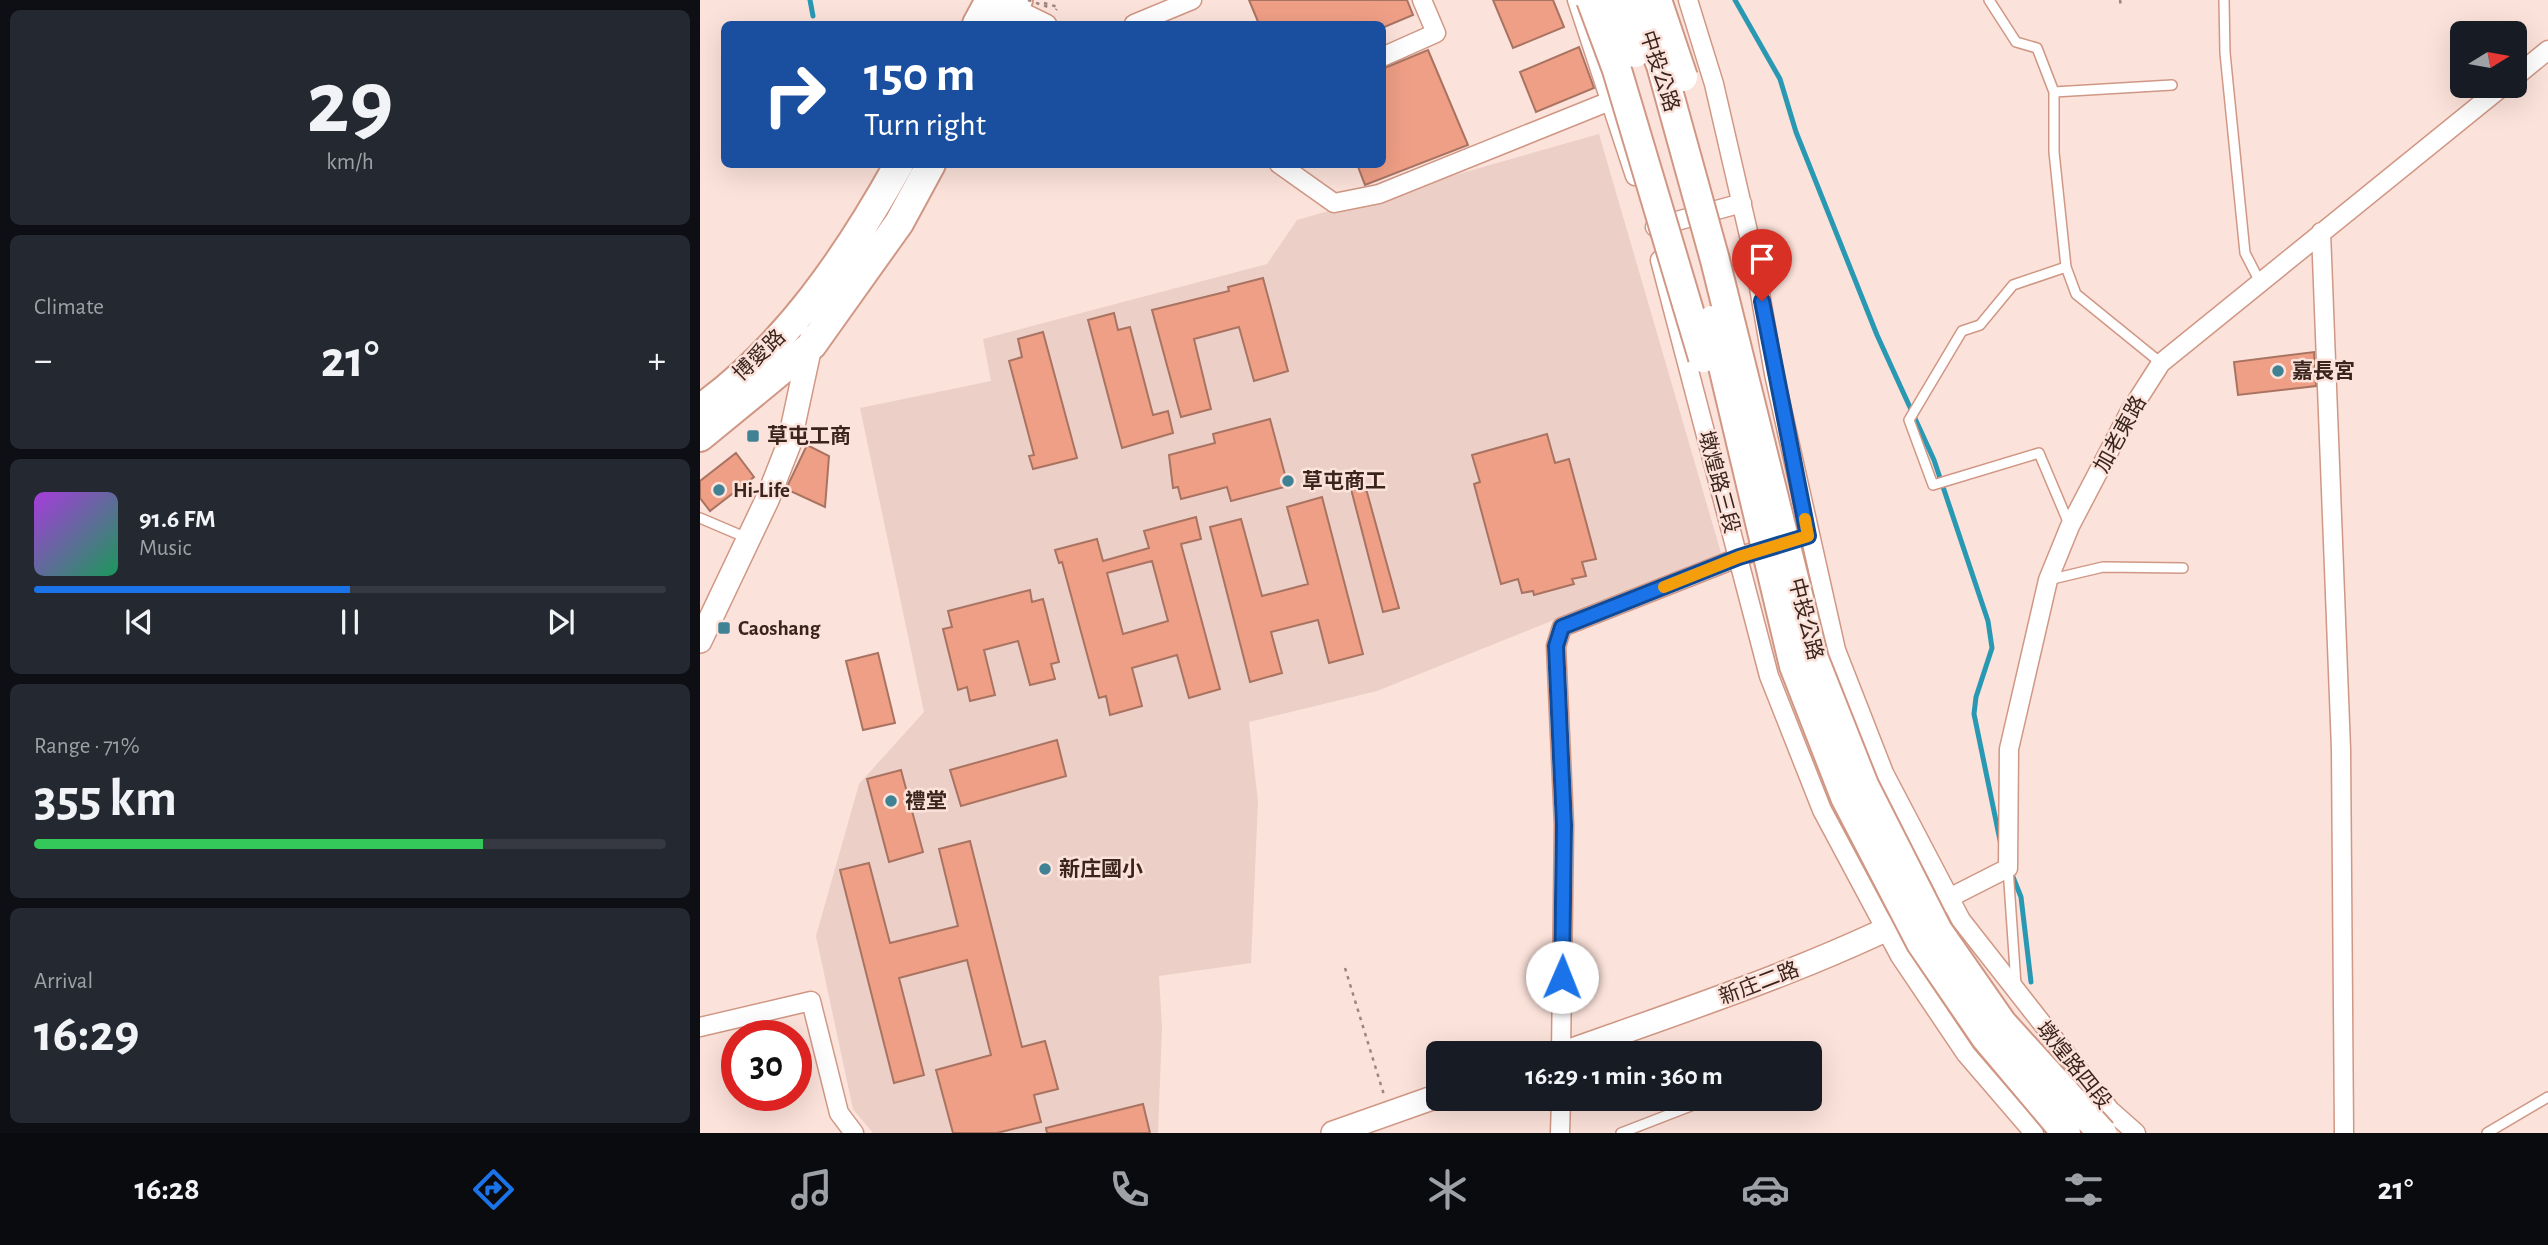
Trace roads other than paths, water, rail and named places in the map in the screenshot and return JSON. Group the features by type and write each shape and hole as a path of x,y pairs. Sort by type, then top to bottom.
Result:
{"main road":[{"path":"1591,0 1632,117 1707,370 1755,458"},
{"name":"中投公路","path":"1614,0 1643,71 1814,659 1864,785 1946,943 2002,1023 2102,1133"},
{"name":"中投公路","path":"1635,0 1661,65 1755,458 1794,666 1845,797 1921,943 1986,1038 2066,1133"},
{"path":"1657,0 1677,54 1732,253 1755,458"},
{"path":"982,21 1008,5"},
{"name":"博愛路","path":"700,409 781,336 814,298 873,211 897,168"},
{"name":"博愛路","path":"700,437 812,345 899,223 929,168"}],"street":[{"path":"1141,21 1192,0"},
{"path":"1386,55 1436,33 1422,0"},
{"name":"墩煌路三段","path":"1577,0 1652,228 1769,676 1822,810 1886,932 1966,1054 2035,1133"},
{"path":"1688,0 1714,84 1742,203 1808,536 1840,663 1884,773 1949,898 1961,920 2016,994"},
{"path":"1008,5 1047,16"},
{"path":"2527,67 2548,50"},
{"name":"加老東路","path":"2008,868 2009,749 2048,580 2070,526 2129,413 2161,363 2488,98"},
{"path":"1285,168 1334,203 1379,194 1610,101"},
{"path":"1652,228 1742,203"},
{"path":"2320,232 2341,749 2344,1133"},
{"path":"700,640 749,538 789,444 812,345 814,298"},
{"path":"1561,1041 1564,825 1556,646 1562,627 1739,557 1808,536"},
{"path":"1949,898 2008,868"},
{"name":"新庄二路","path":"1598,1041 1771,980 1886,932 1949,898"},
{"name":"墩煌路四段","path":"2016,994 2110,1110 2136,1133"},
{"path":"700,1027 811,1001 839,1113 854,1133"},
{"path":"2035,1017 2052,1133"},
{"path":"1333,1133 1426,1100"},
{"path":"1560,1133 1561,1111"}],"lane":[{"path":"1989,0 2017,42 2037,48 2054,92 2054,152 2066,267 2076,294 2161,363"},
{"path":"2224,0 2225,53 2245,253 2260,282"},
{"path":"2054,92 2172,85"},
{"path":"2066,267 2013,285 1980,325 1962,331 1909,420 1933,485 2039,453 2070,526"},
{"path":"700,518 749,538"},
{"path":"2048,580 2103,567 2183,568"},
{"path":"2008,868 2016,994"},
{"path":"2487,1133 2548,1097"},
{"path":"1621,1133 1680,1111"}],"waterway":[{"path":"810,0 813,16"},
{"path":"1735,0 1780,79 1796,132 1877,335 1934,460 1988,621 1992,648 1976,697 1974,714 2002,850"},
{"path":"2011,872 2021,897 2031,982"}],"place":[{"name":"嘉長宮","path":"2278,371"},
{"name":"草屯工商","path":"753,436"},
{"name":"草屯商工","path":"1288,481"},
{"name":"Hi-Life","path":"719,490"},
{"name":"Caoshang","path":"724,628"},
{"name":"禮堂","path":"891,801"},
{"name":"新庄國小","path":"1045,869"}]}
